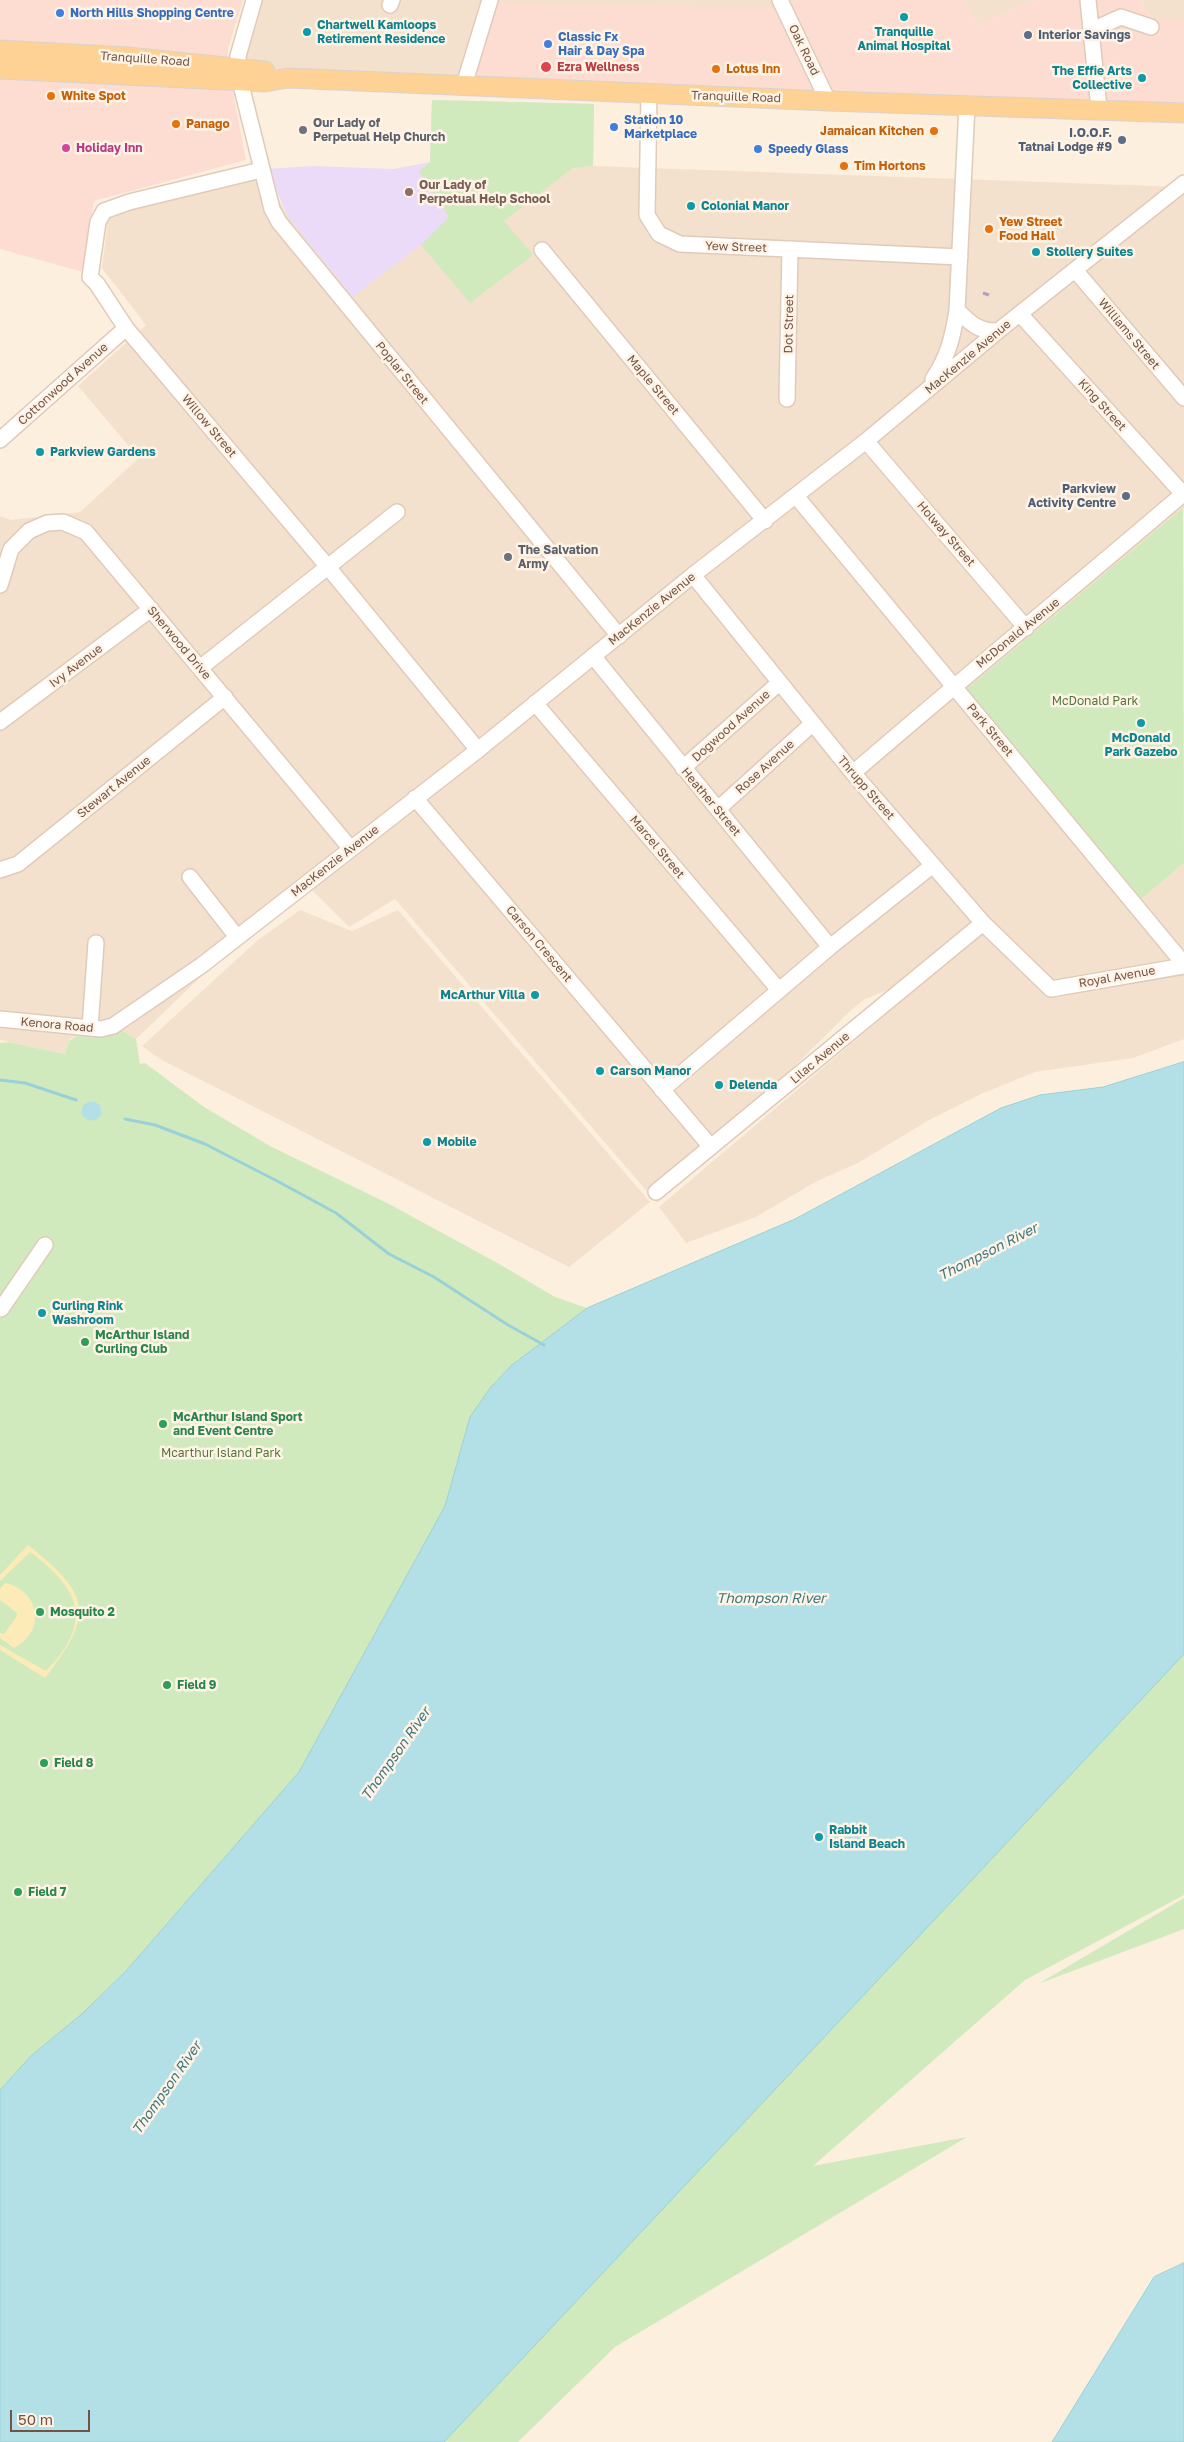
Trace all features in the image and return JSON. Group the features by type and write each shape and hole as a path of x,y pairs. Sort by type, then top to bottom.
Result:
{"main road":[{"name":"Tranquille Road","path":"0,50 122,57 239,74"},
{"name":"Tranquille Road","path":"0,69 239,74 266,71 288,78 1184,113"}],"street":[{"path":"239,74 238,56 254,0"},
{"path":"464,85 490,0"},
{"name":"Oak Road","path":"780,0 828,100"},
{"path":"1088,0 1099,109"},
{"path":"1092,30 1122,17 1151,27"},
{"name":"Poplar Street","path":"239,74 261,170 272,209 279,222 619,636"},
{"name":"Yew Street","path":"649,93 647,214 659,234 680,244 960,256"},
{"path":"920,396 943,364 952,340 957,310 967,105"},
{"name":"Willow Street","path":"261,170 129,202 104,211 98,222 90,277 97,284 126,328 328,567 478,750"},
{"name":"MacKenzie Avenue","path":"113,1026 202,965 478,750 694,575 866,441 1074,270 1184,185"},
{"name":"Dot Street","path":"787,399 790,249"},
{"name":"Maple Street","path":"542,250 765,520"},
{"name":"Williams Street","path":"1074,270 1184,398"},
{"path":"957,310 974,327 991,332 998,331"},
{"name":"King Street","path":"1020,314 1182,491"},
{"name":"Cottonwood Avenue","path":"0,440 126,328"},
{"name":"Holway Street","path":"866,441 1026,628"},
{"name":"McDonald Avenue","path":"853,773 953,686 1026,628 1182,491"},
{"name":"Park Street","path":"796,496 1184,965"},
{"path":"200,668 397,512"},
{"name":"Sherwood Drive","path":"0,585 11,550 29,531 47,523 63,522 86,532 351,849"},
{"name":"Thrupp Street","path":"694,575 853,773 983,923 1051,989"},
{"name":"Ivy Avenue","path":"0,722 151,609"},
{"name":"Heather Street","path":"593,656 830,947"},
{"name":"Dogwood Avenue","path":"683,768 779,683"},
{"name":"Stewart Avenue","path":"0,870 18,864 225,698"},
{"name":"Marcel Street","path":"535,704 779,990"},
{"name":"Rose Avenue","path":"718,810 812,724"},
{"name":"Carson Crescent","path":"416,798 711,1147"},
{"path":"662,1090 830,947 933,865"},
{"path":"190,877 237,938"},
{"name":"Lilac Avenue","path":"656,1192 983,923"},
{"path":"90,1028 96,943"},
{"name":"Royal Avenue","path":"1051,989 1184,965"},
{"name":"Kenora Road","path":"0,1019 101,1029 113,1026"},
{"path":"1,1309 45,1244"}],"shaded area":[{"path":"0,0 243,0 228,49 228,67 246,160 94,201 83,272 0,249"},
{"path":"261,0 798,0 774,8 476,77 239,73"},
{"path":"798,0 963,0 977,25 1034,0 1140,0 1153,20 1184,20 1184,113 476,77 497,3 774,8"},
{"path":"963,0 1034,0 977,25"},
{"path":"1140,0 1184,0 1184,20 1153,20"},
{"name":"Our Lady of Perpetual Help School","path":"432,100 594,104 593,166 573,168 504,221 533,255 470,303 421,245 352,297 287,215 267,169 312,166 394,169 430,162"},
{"path":"593,166 1184,187 1184,509 968,689 1140,900 1184,863 1184,1039 1133,1058 1035,1072 981,1094 929,1120 858,1163 817,1181 756,1217 686,1243 659,1207 897,1005 885,991 865,999 849,1012 657,1203 395,899 349,927 302,880 136,1039 103,1019 69,1040 65,1054 0,1040 0,516 11,520 80,512 139,458 78,386 146,325 102,268 109,214 267,177 287,215 421,245 504,221 573,168"},
{"path":"300,910 352,931 398,910 650,1202 569,1267 160,1059 142,1046 258,940"}],"green space":[{"name":"Our Lady of Perpetual Help School","path":"432,100 594,104 593,166 573,168 504,221 533,255 470,303 421,245 449,217 419,171 430,162"},
{"name":"McDonald Park","path":"1183,508 1184,863 1140,900 967,689"},
{"name":"Mcarthur Island Park","path":"103,1019 136,1039 140,1064 145,1063 204,1107 270,1146 389,1204 501,1265 555,1297 587,1308 512,1365 490,1388 470,1417 445,1506 299,1772 126,1971 83,2013 31,2056 0,2090 0,1043 9,1042 65,1054 69,1041"},
{"path":"1184,1586 1184,1895 1025,1980 813,2166 967,2137 615,2347 518,2442 441,2442"},
{"path":"1184,1898 1184,1929 1038,1984"}],"sand":[{"path":"28,1545 49,1562 64,1578 74,1592 79,1606 78,1621 72,1637 61,1656 45,1678 0,1650 0,1645 46,1671 61,1654 71,1637 75,1622 75,1607 70,1593 47,1565 30,1552 0,1581 0,1575"},
{"path":"5,1583 17,1587 26,1594 35,1612 35,1622 31,1632 25,1641 14,1648 0,1638 0,1633 4,1634 17,1616 17,1613 0,1600 0,1589"}],"water":[{"name":"Thompson River","path":"1184,1062 1184,1654 444,2442 0,2442 0,2090 31,2056 83,2013 126,1971 299,1772 445,1506 470,1417 490,1388 512,1365 587,1308 795,1219 1001,1108 1040,1095 1103,1087"},
{"path":"1184,2263 1184,2442 1052,2442 1154,2277"}],"waterway":[{"path":"0,1080 25,1083 76,1100"},
{"path":"125,1119 155,1125 205,1144 279,1182 336,1213 389,1254 434,1277 508,1325 544,1345"}],"railway":[{"path":"983,293 989,295"}],"place":[{"name":"North Hills Shopping Centre","path":"60,13"},
{"name":"Tranquille Animal Hospital","path":"904,17"},
{"name":"Chartwell Kamloops Retirement Residence","path":"307,32"},
{"name":"Interior Savings","path":"1028,35"},
{"name":"Classic Fx Hair & Day Spa","path":"548,44"},
{"name":"Ezra Wellness","path":"546,67"},
{"name":"Lotus Inn","path":"716,69"},
{"name":"The Effie Arts Collective","path":"1142,78"},
{"name":"White Spot","path":"51,96"},
{"name":"Panago","path":"176,124"},
{"name":"Station 10 Marketplace","path":"614,127"},
{"name":"Our Lady of Perpetual Help Church","path":"303,130"},
{"name":"Jamaican Kitchen","path":"934,131"},
{"name":"I.O.O.F. Tatnai Lodge #9","path":"1122,140"},
{"name":"Holiday Inn","path":"66,148"},
{"name":"Speedy Glass","path":"758,149"},
{"name":"Tim Hortons","path":"844,166"},
{"name":"Our Lady of Perpetual Help School","path":"409,192"},
{"name":"Colonial Manor","path":"691,206"},
{"name":"Yew Street Food Hall","path":"989,229"},
{"name":"Stollery Suites","path":"1036,252"},
{"name":"Parkview Gardens","path":"40,452"},
{"name":"Parkview Activity Centre","path":"1126,496"},
{"name":"The Salvation Army","path":"508,557"},
{"name":"McDonald Park Gazebo","path":"1141,723"},
{"name":"McArthur Villa","path":"535,995"},
{"name":"Carson Manor","path":"600,1071"},
{"name":"Delenda","path":"719,1085"},
{"name":"Mobile","path":"427,1142"},
{"name":"Curling Rink Washroom","path":"42,1313"},
{"name":"McArthur Island Curling Club","path":"85,1342"},
{"name":"McArthur Island Sport and Event Centre","path":"163,1424"},
{"name":"Mosquito 2","path":"40,1612"},
{"name":"Field 9","path":"167,1685"},
{"name":"Field 8","path":"44,1763"},
{"name":"Rabbit Island Beach","path":"819,1837"},
{"name":"Field 7","path":"18,1892"}]}
